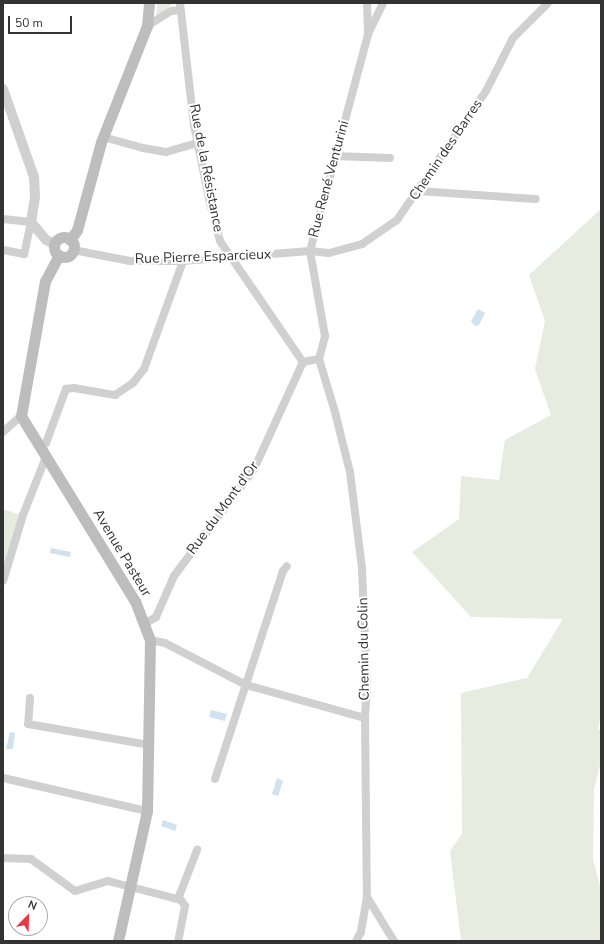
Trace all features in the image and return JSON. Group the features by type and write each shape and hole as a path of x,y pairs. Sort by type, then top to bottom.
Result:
{"main road":[{"path":"72,245 62,238 55,244 55,250 59,255 67,257 72,245 103,136 147,26 149,3"},
{"path":"21,416 45,281 59,255"},
{"name":"Avenue Pasteur","path":"21,416 136,601 150,640 150,745 147,811 118,941"}],"street":[{"path":"367,3 368,34"},
{"name":"Rue René Venturini","path":"319,359 325,336 310,251 334,156 368,34 383,3"},
{"name":"Chemin des Barres","path":"310,251 329,253 362,244 397,220 486,91 513,38 548,3"},
{"path":"147,26 180,7"},
{"name":"Rue de la Résistance","path":"180,7 198,143 220,241 233,259"},
{"path":"3,89 34,177 35,197 24,254 3,250"},
{"path":"103,136 166,152 198,143"},
{"path":"334,156 390,158"},
{"path":"418,191 536,199"},
{"path":"3,219 31,222 46,240 55,244"},
{"name":"Rue Pierre Esparcieux","path":"72,245 130,261 233,259 310,251"},
{"path":"233,259 303,362 319,359"},
{"path":"40,447 46,443 66,389 74,388 115,395 129,386 144,369 183,261"},
{"name":"Chemin du Colin","path":"319,359 335,412 350,472 362,569 367,687 365,718 368,897 361,932 356,941"},
{"name":"Rue du Mont d'Or","path":"144,624 156,616 174,576 254,469 303,362"},
{"path":"3,432 21,416"},
{"path":"3,581 24,515 46,457"},
{"path":"215,779 283,571 287,566"},
{"path":"150,640 165,642 246,685 365,718"},
{"path":"30,698 28,724 150,745"},
{"path":"3,778 147,811"},
{"path":"178,898 197,850"},
{"path":"3,858 31,859 75,891 108,881 131,885 178,898 185,906 178,941"},
{"path":"368,897 394,941"}],"shaded area":[{"path":"157,3 173,3 156,18"},
{"path":"601,209 601,715 598,729 601,730 601,761 594,790 593,859 601,890 601,941 461,941 450,851 462,834 461,693 527,678 563,619 471,617 412,552 459,519 461,476 499,480 505,440 551,415 535,369 545,321 529,275"},
{"path":"3,509 20,515 3,568"}],"water":[{"path":"478,309 485,313 479,325 475,326 471,321"},
{"path":"51,548 71,552 70,557 50,553"},
{"path":"211,710 227,714 225,721 209,717"},
{"path":"10,732 15,733 13,749 6,749"},
{"path":"277,778 283,781 278,796 272,794"},
{"path":"163,820 177,825 175,831 161,826"}]}
